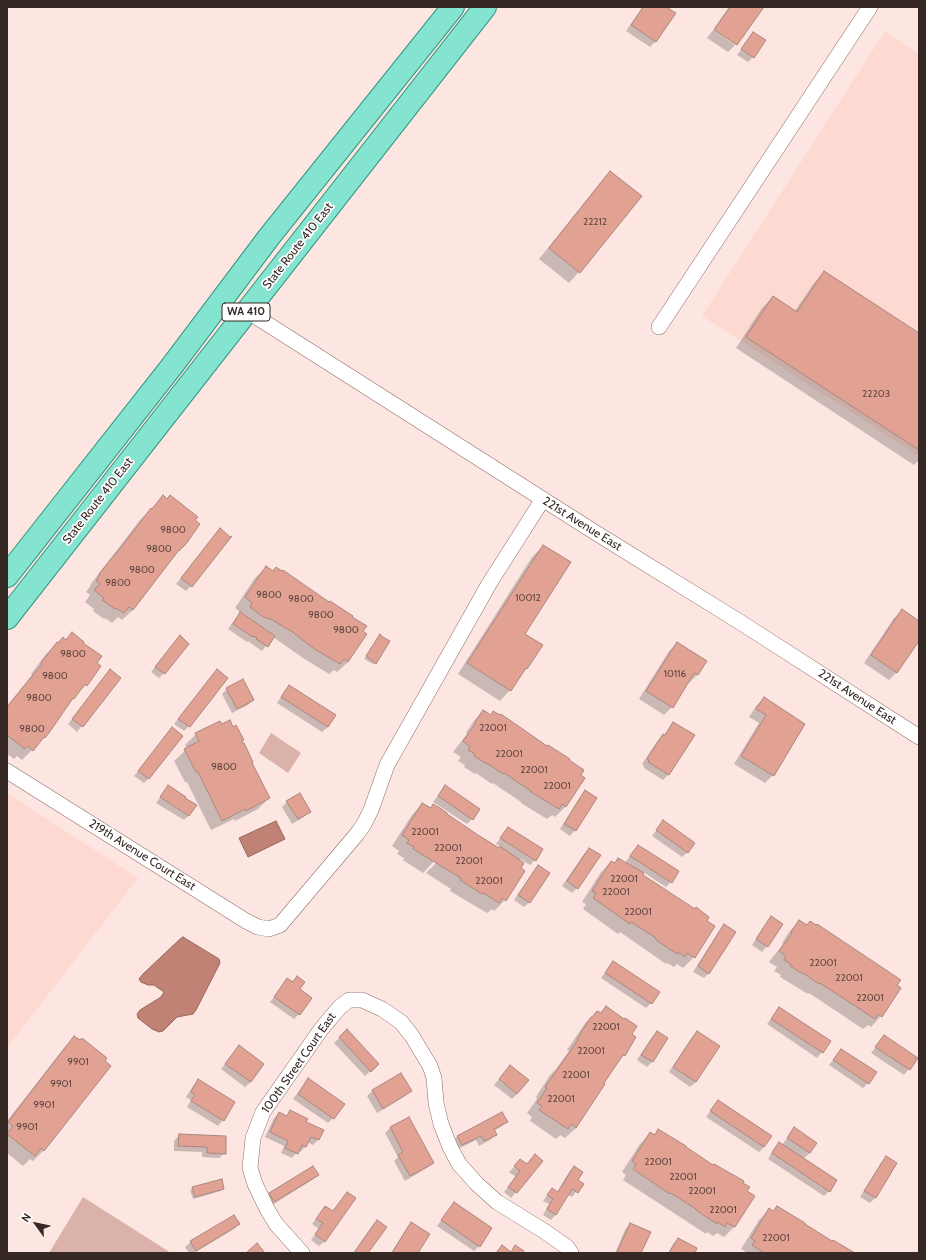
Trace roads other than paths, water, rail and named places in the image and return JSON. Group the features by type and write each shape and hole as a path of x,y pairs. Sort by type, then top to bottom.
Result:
{"main road":[{"name":"WA 410","path":"7,576 172,366 269,237 453,7"},
{"name":"State Route 410 East","path":"7,618 485,7"}],"street":[{"path":"659,327 870,7"},
{"name":"221st Avenue East","path":"247,310 543,500 740,622 919,737"},
{"name":"219th Avenue Court East","path":"7,771 246,921 258,927 269,929 280,926 358,834 372,810 387,766 489,584 543,500"},
{"name":"100th Street Court East","path":"302,1253 276,1224 255,1184 250,1168 253,1138 263,1112 317,1034 340,1006 349,1000 362,1000 382,1009 400,1022 412,1036 430,1066 434,1078 436,1103 441,1124 450,1147 460,1164 477,1184 496,1202 544,1231 566,1247 571,1253"}]}
